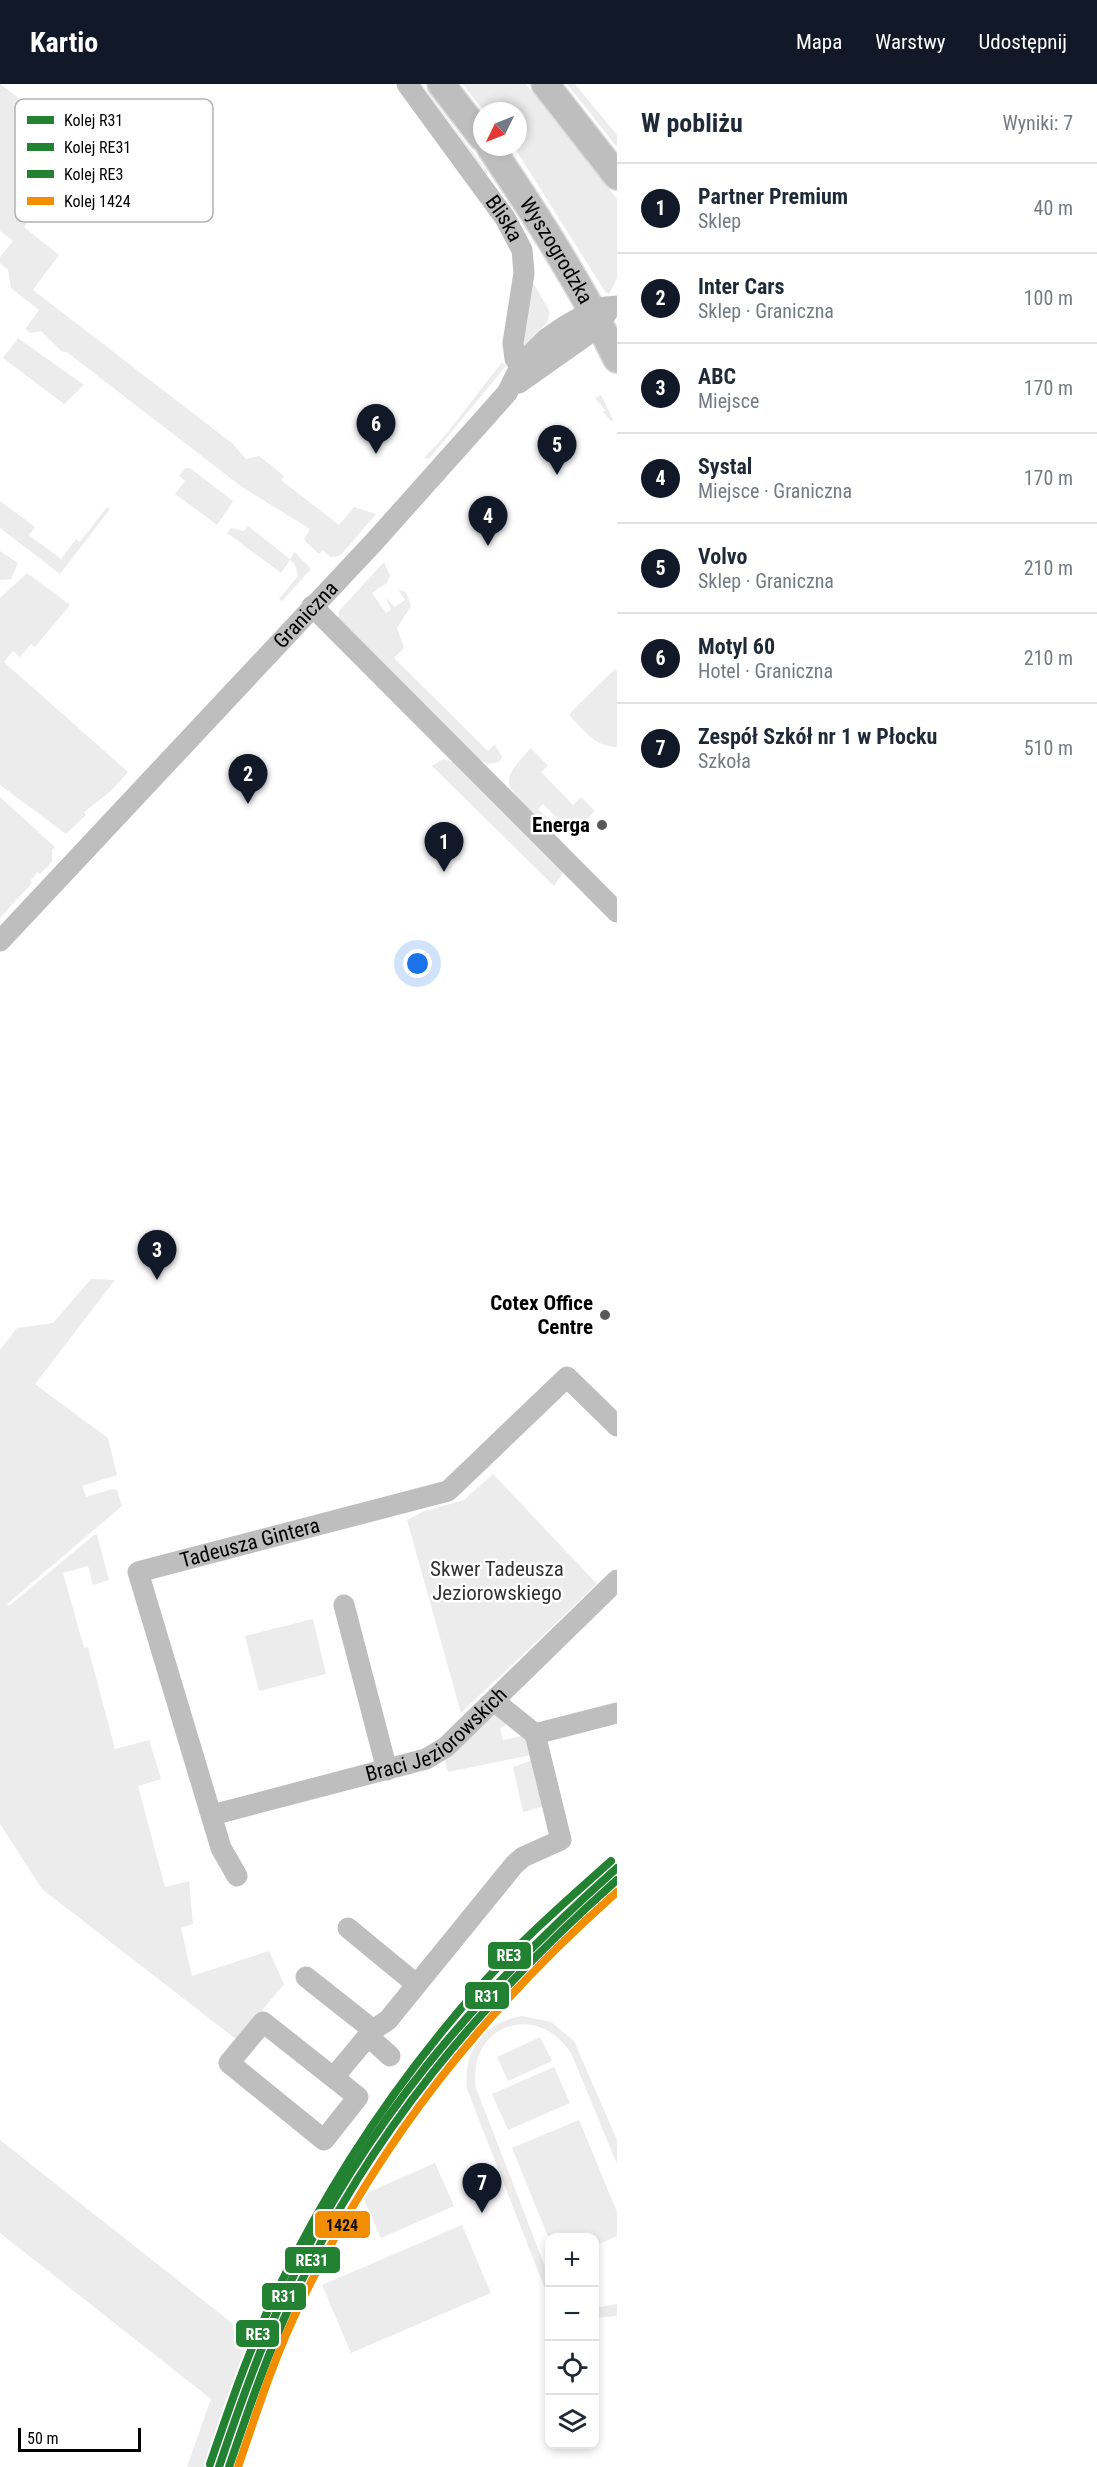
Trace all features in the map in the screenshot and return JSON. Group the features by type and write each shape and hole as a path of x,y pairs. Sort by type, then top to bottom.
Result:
{"main road":[{"path":"441,84 473,125"},
{"path":"545,84 617,176"},
{"name":"Wyszogrodzka","path":"495,156 531,208 608,309 617,359"}],"street":[{"name":"Bliska","path":"407,84 505,218 522,250 524,273 513,344 515,359 525,371"},
{"name":"Graniczna","path":"0,941 374,542 525,371 587,335 608,309"},
{"path":"312,606 617,912"},
{"name":"Tadeusza Gintera","path":"237,1876 220,1848 138,1572 448,1491 567,1377 617,1426"},
{"name":"Braci Jeziorowskich","path":"212,1815 426,1759 446,1747 617,1580"},
{"path":"344,1605 387,1770"},
{"path":"334,2077 370,2033 388,2020 514,1865 524,1857 561,1840 535,1734 494,1701"},
{"path":"535,1734 617,1713"},
{"path":"348,1928 416,1984"},
{"path":"306,1977 370,2033 390,2056"},
{"path":"263,2022 334,2077 358,2097 324,2140 229,2063 263,2022"}],"green space":[{"path":"0,84 20,99 15,99 15,222 28,222 24,227 59,255 33,290 233,444 246,459 259,456 284,476 281,480 339,525 354,507 376,514 340,556 330,557 323,550 319,554 304,540 310,529 242,487 68,353 61,351 41,331 30,333 25,329 39,310 11,288 8,270 0,263 0,257 13,241 0,231"},
{"path":"415,84 422,84 473,153 473,156 488,173 485,179"},
{"path":"462,84 526,84 617,199 617,278 609,294 606,293 520,156 527,156 527,102 477,102"},
{"path":"567,84 575,84 617,135 617,147"},
{"path":"532,281 550,312 547,322 521,349"},
{"path":"18,338 84,385 64,404 3,358"},
{"path":"502,362 506,366 429,459 424,458 448,432"},
{"path":"601,395 613,420 611,421 595,398"},
{"path":"185,468 190,468 233,501 217,525 175,494 185,481 179,476"},
{"path":"0,501 35,527 29,535 61,559 76,539 80,542 107,507 110,509 60,574 0,528"},
{"path":"248,526 290,559 295,552 311,569 282,601 279,599 298,576 295,565 290,560 281,573 227,533 231,528 244,531"},
{"path":"0,551 18,563 11,579 0,580"},
{"path":"384,562 390,576 387,583 372,593 386,613 391,610 386,598 395,607 405,600 398,589 406,592 411,606 397,628 404,648 394,658 488,751 495,745 502,757 499,762 487,764 480,760 338,619 339,611"},
{"path":"27,573 70,605 35,647 31,644 20,657 13,651 4,662 128,772 111,791 84,812 86,815 66,834 0,785 0,598"},
{"path":"615,669 617,671 617,747 596,741 570,716 571,712"},
{"path":"531,748 548,766 541,772 573,805 581,797 595,811 577,829 564,817 560,821 543,804 538,809 558,828 556,831 539,814 536,816 512,790 509,783 513,769"},
{"path":"443,759 453,762 563,873 554,886 432,766"},
{"path":"0,797 55,847 52,850 52,862 40,874 38,872 30,881 32,883 0,918"},
{"path":"91,1279 115,1280 35,1384 108,1438 117,1475 82,1486 86,1497 112,1489 117,1490 122,1506 7,1604 9,1606 94,1535 97,1535 109,1580 93,1585 88,1566 63,1573 84,1648 88,1647 115,1749 149,1740 161,1779 138,1786 165,1887 189,1881 193,1924 181,1928 192,1976 269,1951 284,1984 237,2040 42,1889 0,1824 0,1350 17,1328 53,1323"},
{"name":"Skwer Tadeusza Jeziorowskiego","path":"493,1474 597,1584 461,1713 407,1520 422,1512 464,1500"},
{"path":"313,1619 326,1674 259,1691 245,1636"},
{"path":"496,1714 506,1719 506,1725 500,1728 503,1740 526,1735 531,1755 448,1772 444,1758 486,1717"},
{"path":"533,1760 544,1806 523,1812 513,1767"},
{"path":"522,2016 551,2022 574,2041 617,2140 617,2164 571,2053 557,2037 540,2027 523,2024 507,2027 493,2035 482,2048 476,2066 476,2088 545,2267 545,2287 467,2089 468,2062 472,2051 486,2032 508,2020"},
{"path":"540,2037 552,2061 508,2081 497,2057"},
{"path":"554,2067 570,2103 508,2130 492,2094"},
{"path":"579,2120 617,2212 617,2236 599,2244 599,2233 547,2233 512,2148"},
{"path":"0,2140 232,2323 238,2348 252,2354 214,2467 187,2467 211,2399 0,2233"},
{"path":"435,2163 454,2206 381,2238 362,2195"},
{"path":"462,2225 491,2293 351,2353 322,2285"},
{"path":"617,2304 617,2316 599,2318 599,2307"}],"rail line":[{"name":"RE3","path":"210,2464 267,2312 319,2210 367,2133 419,2060 477,1990 525,1939 611,1861"},
{"name":"R31","path":"219,2467 249,2382 283,2298 314,2235 386,2119 427,2065 517,1963 617,1868"},
{"name":"RE31","path":"229,2467 258,2383 283,2321 322,2240 355,2182 392,2127 475,2022 520,1973 617,1880"},
{"name":"1424","path":"238,2467 259,2404 301,2302 365,2186 438,2081 479,2031 568,1937 617,1892"}],"place":[{"name":"Motyl 60","path":"376,454"},
{"name":"Volvo","path":"557,475"},
{"name":"Systal","path":"488,546"},
{"name":"Inter Cars","path":"248,804"},
{"name":"Energa","path":"602,825"},
{"name":"Partner Premium","path":"444,872"},
{"name":"ABC","path":"157,1280"},
{"name":"Cotex Office Centre","path":"605,1315"},
{"name":"Zespół Szkół nr 1 w Płocku","path":"482,2213"}]}
